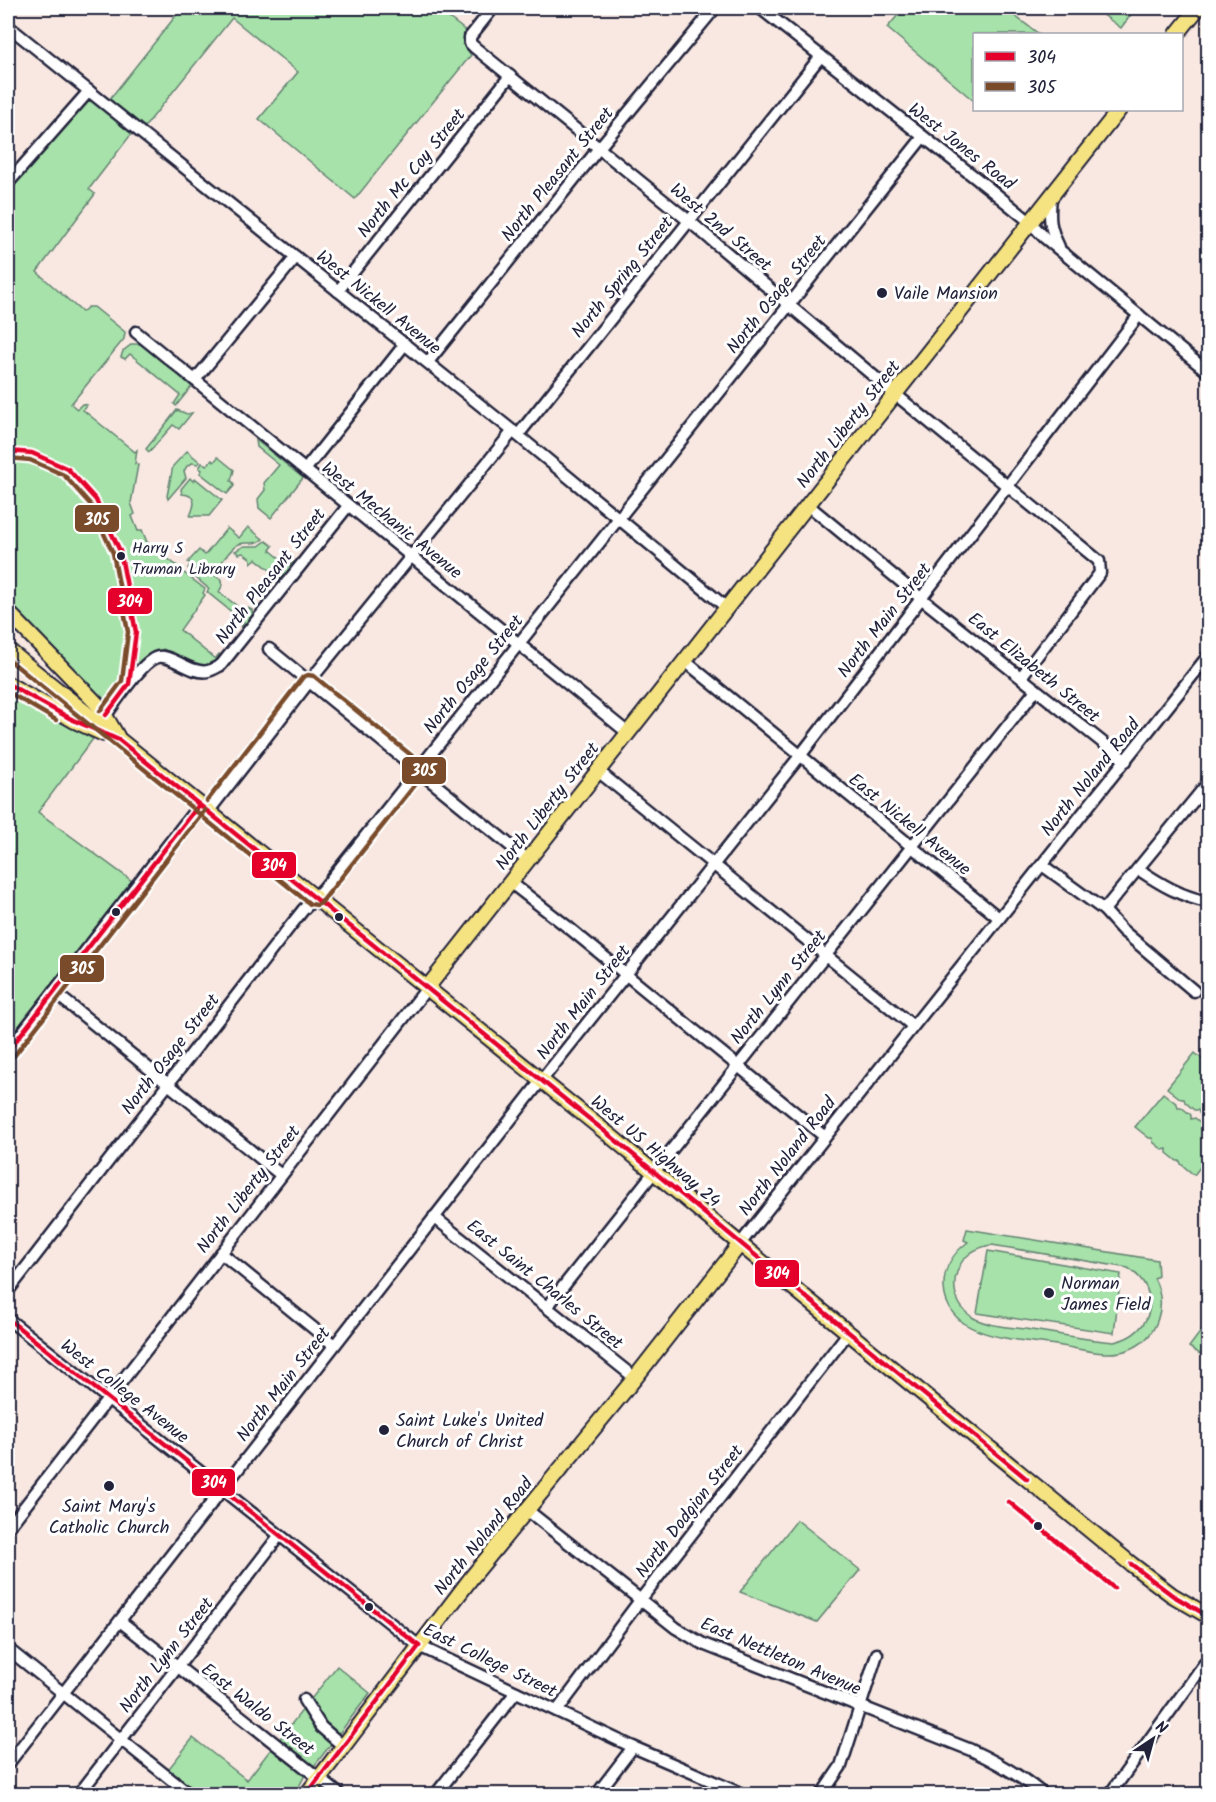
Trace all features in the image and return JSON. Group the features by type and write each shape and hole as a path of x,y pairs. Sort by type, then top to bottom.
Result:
{"main road":[{"path":"1178,33 1198,8"},
{"name":"North Liberty Street","path":"427,988 1118,111"},
{"path":"8,612 106,715 119,741"},
{"path":"8,650 119,741"},
{"path":"8,684 73,720 119,741"},
{"name":"West US Highway 24","path":"119,741 542,1080 1027,1479 1167,1591 1209,1616"},
{"name":"North Noland Road","path":"306,1794 419,1646 740,1245"}],"street":[{"name":"West 2nd Street","path":"493,8 470,37 470,43 474,47 689,220 895,394 1100,561 1100,573 1021,677"},
{"name":"North Pleasant Street","path":"428,362 599,148 715,8"},
{"name":"West Jones Road","path":"760,8 1030,222 1060,250 1209,372"},
{"name":"West Nickell Avenue","path":"8,26 428,362 727,608"},
{"name":"North Spring Street","path":"8,1052 204,808 515,433 821,56"},
{"name":"North Mc Coy Street","path":"338,291 510,76"},
{"path":"8,183 89,91"},
{"name":"North Osage Street","path":"8,1291 293,922 315,898 923,136"},
{"path":"1052,195 1050,229 1060,250"},
{"path":"195,380 296,257"},
{"name":"North Main Street","path":"8,1764 434,1217 800,756 1139,315"},
{"name":"West Mechanic Avenue","path":"136,332 628,733"},
{"path":"304,470 405,344"},
{"name":"East Elizabeth Street","path":"808,505 1126,760"},
{"name":"North Pleasant Street","path":"106,715 129,684 154,658 163,656 195,671 209,671 221,664 348,506"},
{"path":"270,650 528,860"},
{"name":"North Noland Road","path":"740,1245 1209,656"},
{"path":"685,661 800,756"},
{"name":"North Lynn Street","path":"547,1307 1036,690"},
{"name":"East Nickell Avenue","path":"800,756 999,918"},
{"path":"598,771 913,1026"},
{"path":"1104,910 1209,783"},
{"path":"1042,865 1104,910 1122,930 1194,992"},
{"path":"1138,868 1162,886 1195,900 1209,902"},
{"path":"510,882 825,1137"},
{"name":"North Liberty Street","path":"8,1528 427,988"},
{"path":"54,992 281,1175"},
{"name":"East Saint Charles Street","path":"434,1217 635,1378"},
{"path":"221,1253 334,1345"},
{"name":"West College Avenue","path":"8,1319 223,1489"},
{"name":"North Dodgion Street","path":"557,1710 848,1333"},
{"name":"East College Street","path":"223,1489 419,1646 633,1747 742,1794"},
{"name":"East Nettleton Avenue","path":"527,1510 676,1628 703,1644 994,1760 1043,1794"},
{"name":"North Lynn Street","path":"79,1794 279,1536"},
{"name":"East Waldo Street","path":"120,1621 339,1794"},
{"path":"8,1649 189,1794"},
{"path":"822,1794 841,1766 877,1654"},
{"path":"1110,1794 1209,1659"},
{"path":"436,1794 516,1692"},
{"path":"304,1700 321,1727 343,1746"},
{"path":"597,1794 633,1747"}],"green space":[{"path":"182,8 436,8 466,31 463,43 471,55 355,199 259,119 298,72 232,18 144,128 108,101"},
{"path":"904,8 1004,8 1038,33 973,33 973,100 887,28"},
{"path":"1094,8 1136,8 1121,28"},
{"path":"92,100 133,132 89,189 95,194 37,272 82,312 88,307 94,307 125,332 124,339 71,404 77,409 82,404 87,405 83,410 135,452 137,450 135,464 138,465 131,503 135,514 132,516 138,531 142,530 147,542 182,570 179,574 181,576 184,573 205,589 203,593 205,595 180,630 215,659 219,654 222,656 216,662 201,665 163,649 151,656 107,706 8,602 8,192 87,102"},
{"path":"132,344 141,344 192,386 176,406 174,404 180,395 130,354 125,359 121,357 123,351"},
{"path":"177,410 187,414 192,413 179,429 173,425 149,452 146,449"},
{"path":"256,440 303,478 271,518 259,508 258,499 265,490 264,483 279,465 257,447"},
{"path":"187,451 200,462 187,466 184,471 186,478 168,499 173,466"},
{"path":"218,457 234,470 231,481 234,486 227,494 200,473 202,470 199,468 202,463 207,465"},
{"path":"190,478 193,481 196,479 222,500 209,516 190,516 194,505 193,499 182,494 181,489"},
{"path":"248,527 263,539 239,544 230,551 218,567 191,570 188,568 191,564 188,562 199,550 205,555 227,528 239,538"},
{"path":"266,541 273,546 270,550 289,566 293,562 296,563 278,586 280,578 256,559 251,563 251,559 243,553 239,554 235,551 244,546 259,546"},
{"path":"214,575 221,579 222,586 219,592 245,612 248,608 252,610 253,617 243,630 241,627 244,622 207,592 209,589 195,577"},
{"path":"8,690 93,739 38,812 132,881 8,1040"},
{"path":"1195,1053 1208,1064 1208,1121 1198,1110 1194,1110 1184,1099 1167,1088"},
{"path":"1163,1093 1191,1115 1191,1119 1195,1118 1205,1126 1205,1130 1208,1129 1208,1157 1194,1175 1180,1161 1167,1153 1167,1149 1163,1150 1153,1142 1152,1138 1135,1127"},
{"path":"967,1229 1157,1260 1158,1276 1154,1278 1160,1299 1158,1320 1147,1338 1138,1345 1128,1350 1111,1353 1092,1352 987,1334 957,1318 948,1305 944,1288 945,1274 954,1256 968,1242 964,1240","holes":["992,1245 1128,1268 1139,1277 1146,1288 1149,1310 1138,1330 1114,1342 985,1323 972,1317 962,1308 955,1291 955,1278 962,1261 975,1250"]},
{"name":"Norman James Field","path":"988,1251 1121,1274 1114,1333 977,1313"},
{"path":"1208,1315 1208,1359 1189,1347 1205,1326 1202,1324"},
{"path":"797,1520 860,1570 817,1622 740,1592"},
{"path":"337,1666 370,1693 315,1765 310,1766 278,1741"},
{"path":"193,1738 247,1780 271,1749 304,1777 295,1794 195,1794 166,1772"}],"transit line":[{"name":"304","path":"8,451 32,453 68,469 96,500 120,551 136,632 129,684 106,715"},
{"name":"305","path":"8,458 30,460 64,475 90,504 113,553 128,632 122,681 100,711"},
{"name":"305","path":"8,659 202,816"},
{"name":"305","path":"205,819 310,904 317,905 321,903 423,775 424,769 422,764 314,676 308,675 303,677 207,801"},
{"name":"304","path":"8,684 73,720 119,740 613,1138 1027,1479"},
{"name":"305","path":"8,692 56,720"},
{"name":"304","path":"8,1051 199,805"},
{"name":"305","path":"14,1056 205,810"},
{"name":"304","path":"8,1319 419,1646"},
{"name":"304","path":"1009,1502 1114,1588"},
{"name":"304","path":"1131,1564 1172,1595 1208,1616"},
{"name":"304","path":"307,1794 419,1646"}],"place":[{"name":"Vaile Mansion","path":"882,293"},
{"name":"Harry S Truman Library","path":"121,556"},
{"name":"Norman James Field","path":"1049,1293"},
{"name":"Saint Luke's United Church of Christ","path":"384,1430"},
{"name":"Saint Mary's Catholic Church","path":"109,1486"}]}
